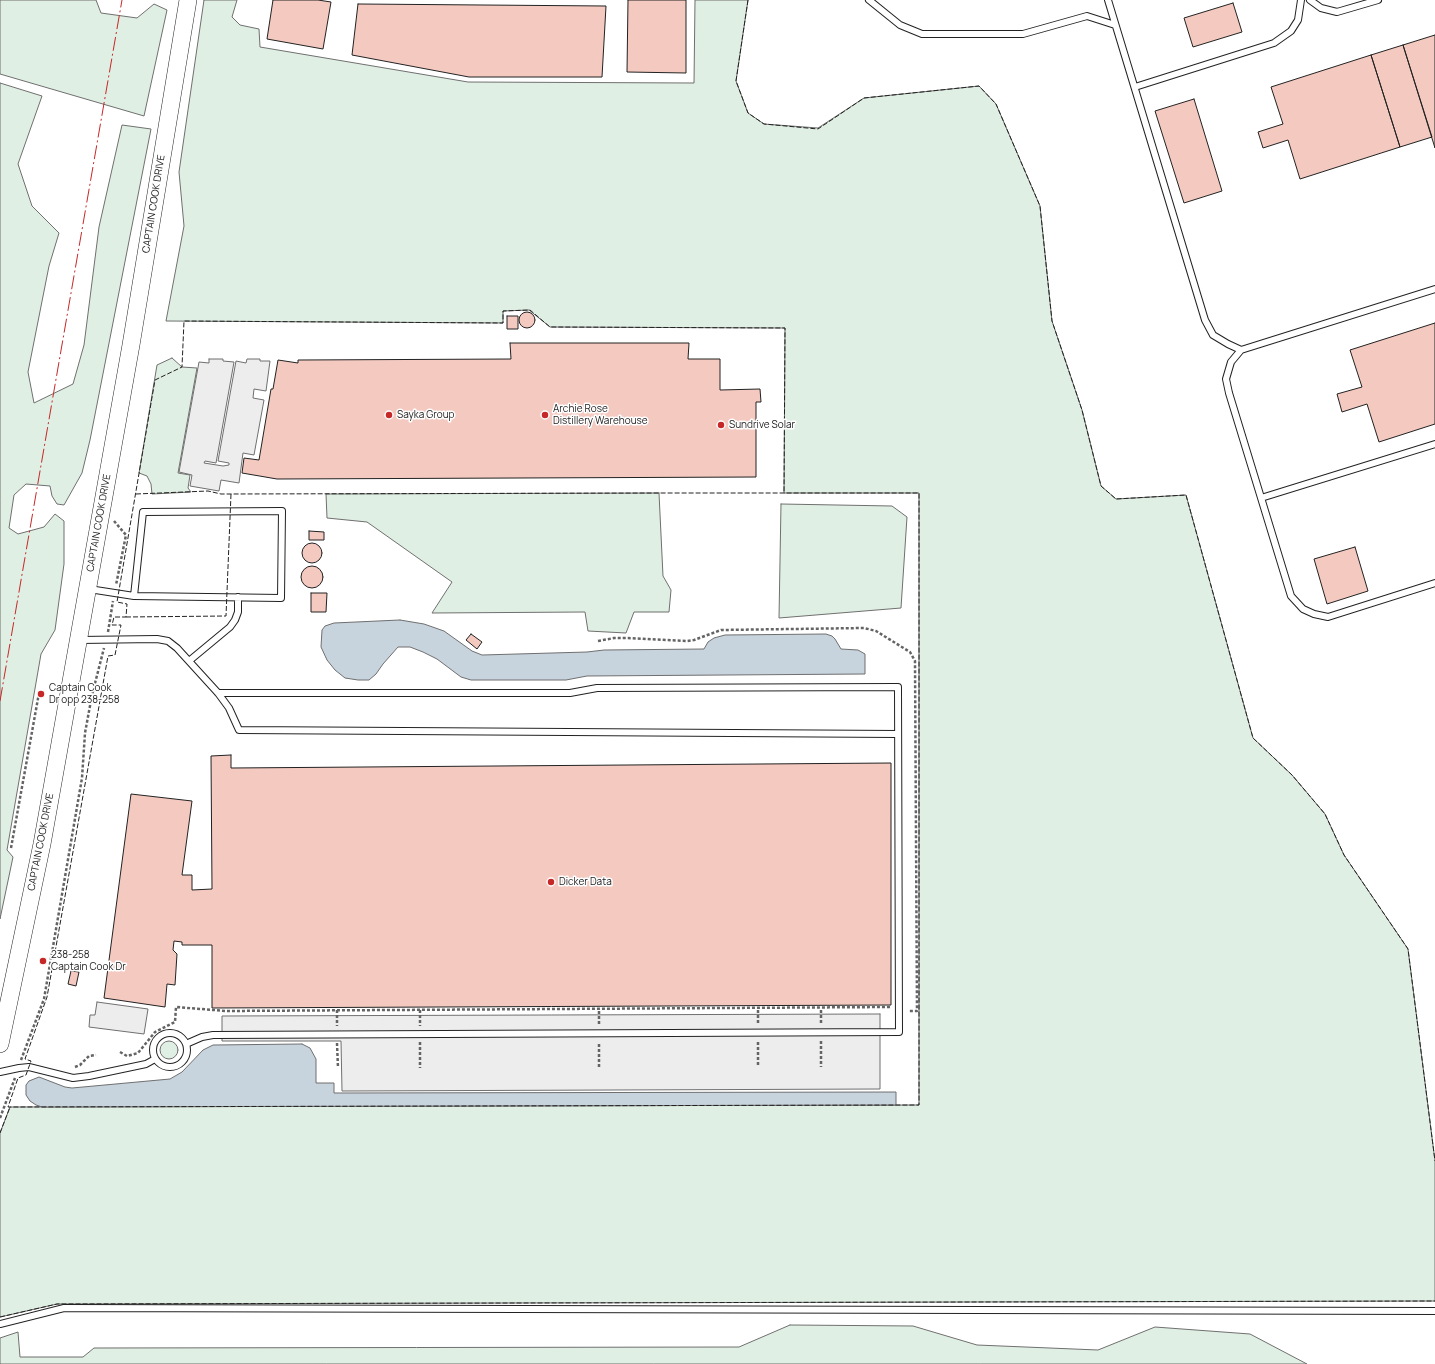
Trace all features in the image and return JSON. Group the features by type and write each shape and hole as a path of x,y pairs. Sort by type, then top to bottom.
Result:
{"main road":[{"name":"CAPTAIN COOK DRIVE","path":"0,1044 41,848 131,345 188,0"}],"lane":[{"path":"869,0 900,25 922,34 1023,34 1087,16 1115,25"},
{"path":"1108,0 1205,320 1213,335 1241,350"},
{"path":"1135,87 1274,43 1291,31 1298,20 1301,0"},
{"path":"1310,0 1321,8 1337,12 1378,0"},
{"path":"1435,289 1241,350 1231,362 1226,379 1228,394 1291,596 1303,609 1314,614 1328,616 1435,584"},
{"path":"1261,498 1435,444"},
{"path":"87,589 134,596 281,598 282,511 143,512 134,596"},
{"path":"189,661 230,627 238,612 238,597"},
{"path":"78,640 157,639 168,641 177,648 218,693 229,708 239,730 898,734"},
{"path":"186,1044 202,1037 213,1035 899,1032 898,688 597,688 570,693 218,693"},
{"path":"170,1033 175,1034 186,1044 186,1054 177,1065 163,1065 155,1059 153,1049 156,1039 160,1036 170,1033"},
{"path":"0,1072 18,1068 39,1069 73,1078 112,1072 146,1064 155,1059"},
{"path":"0,1324 64,1308 1435,1311"}],"path":[{"path":"0,1118 18,1068 25,1055 44,998 82,778 85,733 92,695 103,659 126,535 102,506"},
{"path":"11,848 39,693"},
{"path":"120,1052 127,1056 138,1053 155,1032 174,1022 176,1007 226,1011 893,1008"},
{"path":"758,1008 758,1026"},
{"path":"821,1008 821,1026"},
{"path":"599,1009 599,1026"},
{"path":"337,1010 337,1027"},
{"path":"420,1010 420,1027"},
{"path":"337,1041 338,1068"},
{"path":"420,1041 420,1068"},
{"path":"599,1041 599,1067"},
{"path":"758,1041 758,1067"},
{"path":"821,1041 821,1067"},
{"path":"69,1067 80,1066 87,1057 96,1055"}],"green space":[{"path":"0,0 96,0 101,13 137,18 154,4 167,10 144,116 0,74"},
{"path":"204,0 237,0 232,17 240,25 259,29 260,47 468,82 694,83 695,0 748,0 736,81 748,113 764,124 818,128 864,98 979,86 996,104 1040,206 1052,321 1082,410 1101,486 1116,499 1186,495 1253,738 1292,775 1325,814 1344,855 1408,949 1435,1161 1435,1301 57,1304 0,1317 0,1133 10,1107 919,1105 919,493 784,493 785,328 550,327 529,310 503,311 503,323 166,321 184,226 179,172"},
{"path":"0,83 42,96 18,164 32,206 59,233 49,266 28,372 34,403 73,384 84,345 99,227 122,125 151,129 90,440 82,473 64,505 57,504 52,496 50,486 26,484 14,495 9,528 18,534 44,527 55,514 64,521 64,564 55,630 41,654 7,850 13,857 0,919"},
{"path":"172,358 182,367 197,368 178,473 190,475 188,488 191,492 152,494 151,484 147,476 139,473 157,365"},
{"path":"659,493 663,576 671,590 669,612 634,612 626,633 588,631 585,612 432,613 452,582 367,522 327,518 326,494"},
{"path":"781,504 892,506 907,517 901,608 779,618"},
{"path":"169,1041 175,1044 178,1050 175,1056 169,1059 163,1056 160,1050 163,1044"},
{"path":"790,1325 913,1326 977,1345 1098,1350 1155,1327 1250,1334 1307,1364 0,1364 0,1338 18,1332 20,1357 83,1357 94,1348 739,1347"}],"shaded area":[{"path":"209,359 223,359 223,361 234,362 216,463 205,461 204,463 223,466 229,465 229,463 218,461 236,361 246,363 247,359 260,359 260,361 270,361 266,391 254,389 253,398 264,400 254,455 243,453 239,483 221,480 219,491 190,486 192,475 179,472 199,362 209,363"},
{"path":"400,620 424,624 444,631 472,651 482,655 587,652 604,650 704,649 708,642 714,638 725,635 826,634 835,639 841,649 858,650 865,654 865,674 587,676 566,680 471,680 461,677 437,659 423,652 410,647 398,647 376,674 369,680 358,680 345,678 335,670 327,660 321,647 322,630 325,626 334,623"},
{"path":"97,1002 148,1009 144,1034 89,1027 90,1015 95,1015"},
{"path":"880,1014 880,1089 342,1091 341,1041 222,1041 222,1016"},
{"path":"302,1044 310,1048 316,1059 316,1083 334,1083 334,1093 896,1092 896,1105 42,1107 30,1101 26,1095 26,1085 29,1081 39,1077 65,1087 72,1088 170,1079 182,1072 203,1050 213,1045"}],"building":[{"path":"273,0 318,0 331,2 323,49 267,39"},
{"path":"628,0 686,0 686,73 627,72"},
{"path":"1233,3 1242,32 1193,47 1184,18"},
{"path":"358,4 606,6 602,77 469,77 352,55"},
{"path":"1435,35 1435,148 1403,45"},
{"path":"1403,45 1432,137 1400,147 1371,55"},
{"path":"1371,55 1400,147 1300,179 1288,140 1263,148 1258,132 1283,124 1271,87"},
{"path":"1194,99 1222,191 1184,203 1155,111"},
{"path":"524,312 530,312 535,317 533,326 530,328 524,328 519,323 519,317"},
{"path":"507,316 518,316 518,329 507,329"},
{"path":"1435,323 1435,424 1379,442 1367,404 1342,412 1337,394 1362,387 1350,350"},
{"path":"510,343 689,343 688,359 720,359 720,390 760,389 761,402 756,402 756,477 277,479 242,473 244,458 259,460 271,389 273,389 278,360 298,363 298,360 511,359"},
{"path":"309,531 324,532 324,540 309,540"},
{"path":"312,543 319,546 322,553 319,560 312,563 305,560 302,553 305,546"},
{"path":"1355,547 1368,591 1327,604 1314,559"},
{"path":"312,566 320,569 323,577 320,585 312,588 304,585 301,577 304,569"},
{"path":"311,593 327,593 326,612 311,612"},
{"path":"471,634 482,642 477,649 466,640"},
{"name":"Dicker Data","path":"231,755 231,768 891,763 891,1005 212,1008 212,945 182,945 182,942 174,941 173,950 177,954 175,985 167,984 165,1007 104,998 131,794 192,801 182,875 192,875 192,890 212,889 211,756"},
{"path":"71,971 79,972 76,986 68,984"}],"fence":[{"path":"748,0 736,81 748,113 764,124 818,129 864,98 979,86 996,104 1040,206 1052,321 1082,410 1101,486 1116,499 1186,495 1253,738 1292,775 1325,814 1344,855 1408,949 1435,1161"},
{"path":"136,494 208,491 221,494 919,493 919,1105 8,1107 18,1078 26,1075 31,1061 25,1059 47,997 108,656 115,655 121,625 112,625 114,617 126,617 127,604 117,602 155,380 182,367 184,321 503,323 503,311 530,310 550,327 785,328 784,493"},
{"path":"126,617 226,616 231,494"},
{"path":"0,1133 10,1107"},
{"path":"0,1317 57,1304 1435,1301"}],"power":[{"path":"0,701 122,0"}],"place":[{"name":"Sayka Group","path":"389,415"},
{"name":"Archie Rose Distillery Warehouse","path":"545,415"},
{"name":"Sundrive Solar","path":"721,425"},
{"name":"Captain Cook Dr opp 238-258","path":"41,694"},
{"name":"Dicker Data","path":"551,882"},
{"name":"238-258 Captain Cook Dr","path":"43,961"}]}
